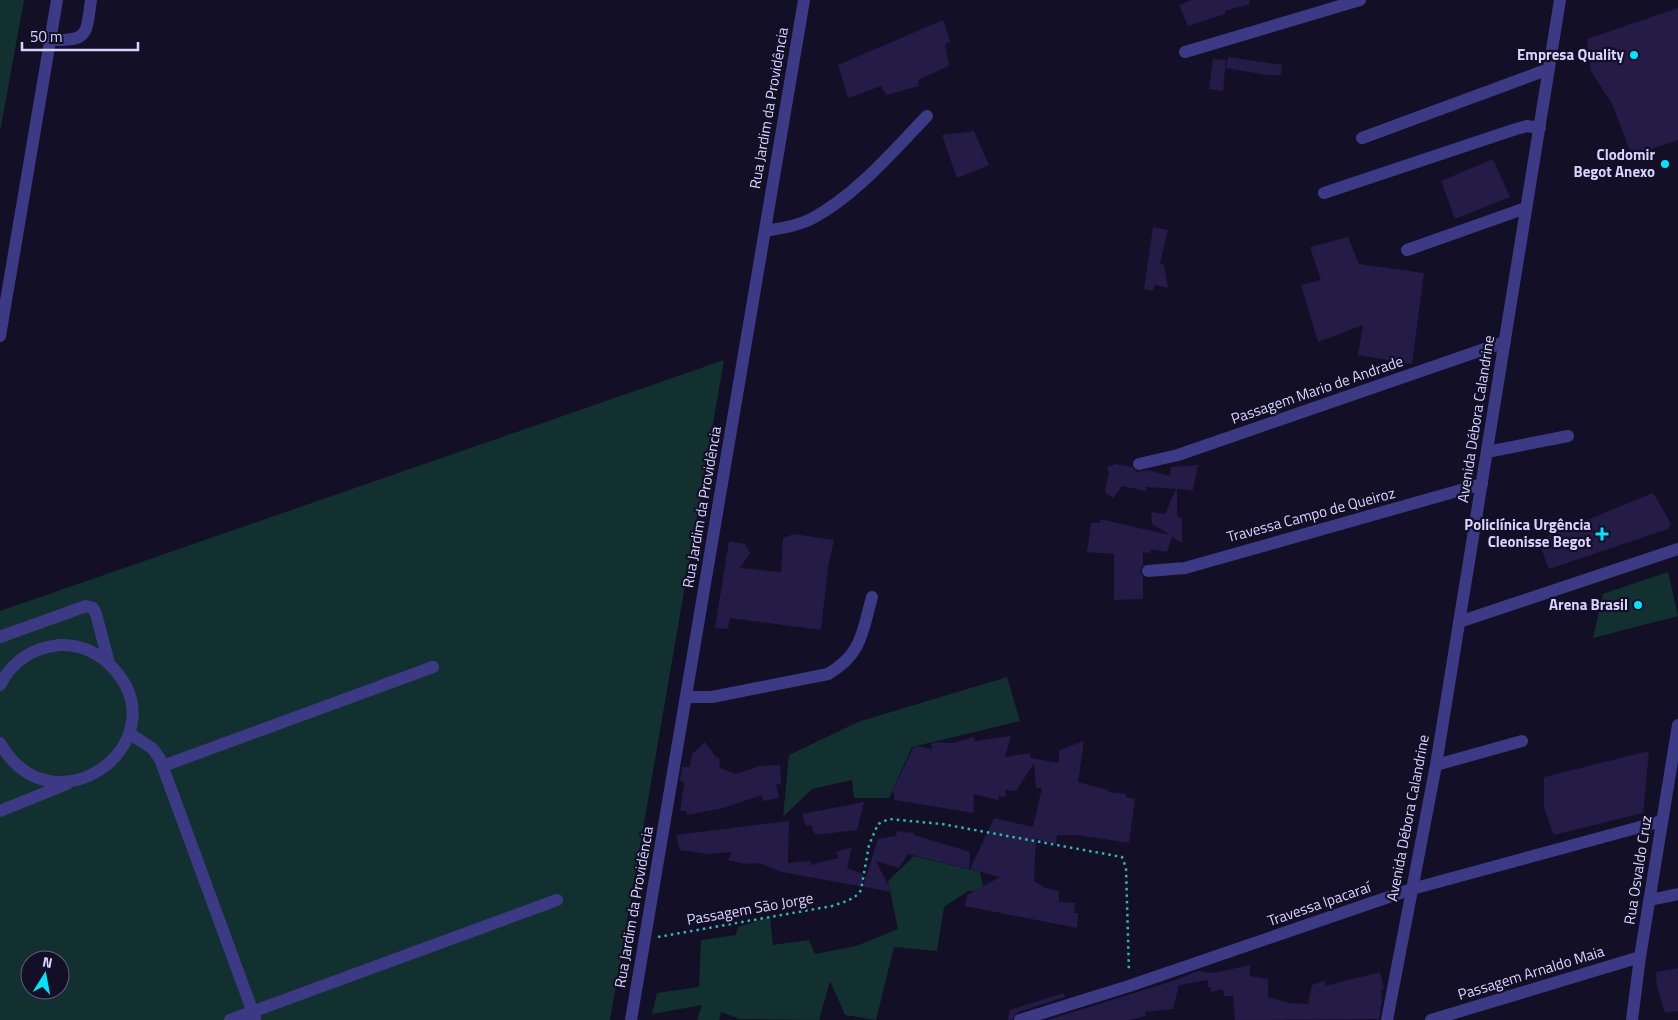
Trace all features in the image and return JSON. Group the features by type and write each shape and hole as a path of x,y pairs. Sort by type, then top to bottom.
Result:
{"street":[{"path":"0,336 57,0"},
{"path":"50,40 72,40 87,32 90,0"},
{"name":"Rua Jardim da Providência","path":"631,1020 804,0"},
{"path":"1185,52 1360,0"},
{"name":"Avenida Débora Calandrine","path":"1387,1020 1436,765 1560,0"},
{"path":"1362,138 1549,69"},
{"path":"765,232 793,226 813,218 856,187 927,116"},
{"path":"1324,193 1516,129 1527,126 1540,128"},
{"path":"1407,250 1526,208"},
{"name":"Passagem Mario de Andrade","path":"1139,464 1178,455 1505,342"},
{"path":"1487,452 1568,436"},
{"name":"Travessa Campo de Queiroz","path":"1148,571 1185,568 1482,484"},
{"path":"1459,622 1678,549"},
{"path":"687,697 712,697 828,674 844,665 857,649 872,598"},
{"path":"0,638 86,606 93,608 96,614 109,664"},
{"path":"0,684 16,662 32,652 50,646 63,645 88,650 109,664 121,678 129,696 131,721 129,733 120,750 108,765 92,775 0,811"},
{"path":"163,766 433,667"},
{"name":"Rua Osvaldo Cruz","path":"1632,1020 1662,821 1673,782 1678,725"},
{"path":"129,733 153,749 163,766 255,1016"},
{"path":"1436,765 1522,741"},
{"path":"0,743 15,764 37,777 55,782 74,781"},
{"name":"Travessa Ipacaraí","path":"1020,1020 1129,986 1412,889 1662,821"},
{"path":"1650,900 1678,894"},
{"path":"230,1020 255,1016 557,900"},
{"name":"Passagem Arnaldo Maia","path":"1432,1020 1640,957"}],"path":[{"name":"Passagem São Jorge","path":"644,939 832,906 857,896 862,890 869,845 878,824 889,819 942,824 1122,857 1126,868 1129,986"}],"green space":[{"path":"0,0 24,0 0,132"},
{"path":"724,360 610,1020 0,1020 0,611"},
{"name":"Arena Brasil","path":"1668,572 1678,616 1593,638 1603,594"},
{"path":"1007,677 1020,721 912,747 889,798 854,798 852,780 812,789 783,817 789,755 858,722"},
{"path":"914,856 980,872 984,890 968,891 944,907 937,951 894,947 876,1020 845,1015 830,981 819,1020 740,1019 721,1012 719,1020 697,1020 702,1005 652,1014 657,993 699,987 701,940 736,935 738,927 770,917 773,945 809,940 815,954 856,946 898,929 888,881"}],"building":[{"path":"1192,0 1249,0 1250,4 1225,11 1225,14 1188,26 1179,5"},
{"path":"1678,8 1678,140 1632,156 1612,104 1591,71 1587,39"},
{"path":"943,20 950,41 945,45 949,66 918,80 919,86 886,95 881,86 848,98 838,65"},
{"path":"1228,57 1282,65 1281,75 1267,75 1226,68"},
{"path":"1213,59 1226,60 1223,91 1209,89"},
{"path":"974,131 989,165 957,178 942,135"},
{"path":"1493,159 1510,197 1455,219 1441,181"},
{"path":"1153,227 1168,230 1160,264 1164,265 1168,288 1155,285 1153,291 1144,289"},
{"path":"1348,237 1359,264 1424,273 1412,364 1358,355 1363,325 1318,342 1301,285 1321,280 1310,247"},
{"path":"1116,464 1132,467 1137,472 1147,470 1170,476 1171,467 1198,465 1193,490 1177,489 1177,516 1182,519 1182,543 1172,537 1167,552 1151,549 1150,553 1143,552 1143,565 1140,571 1143,577 1143,599 1114,600 1114,554 1087,552 1091,523 1100,523 1100,519 1170,535 1152,524 1151,512 1165,514 1176,489 1146,487 1146,491 1122,486 1113,498 1105,492 1109,472 1107,467"},
{"name":"Policlínica Urgência Cleonisse Begot","path":"1653,493 1671,523 1668,529 1549,569 1538,540"},
{"path":"794,534 834,540 828,567 821,630 730,618 728,629 715,628 729,541 745,544 750,553 740,568 781,572 783,538"},
{"path":"1011,736 1005,757 1030,753 1031,758 1059,763 1059,750 1084,741 1078,782 1108,790 1108,792 1126,794 1126,797 1135,799 1129,843 1077,835 1057,835 1056,844 1036,839 1034,881 1045,888 1059,891 1059,902 1075,903 1074,913 1078,913 1077,928 965,906 967,895 1000,877 970,869 994,818 1033,827 1042,788 1036,788 1034,763 1016,791 1005,790 1006,797 999,796 998,800 974,794 973,813 894,800 894,793 892,792 913,748 918,746 932,749 931,744 935,742 953,743 974,737 974,741"},
{"path":"705,742 716,757 719,758 720,768 736,774 759,766 780,765 781,785 776,784 779,798 763,801 762,795 723,808 687,815 686,811 680,811 684,783 680,781 682,767 690,767 692,754"},
{"path":"1649,751 1643,813 1554,835 1544,808 1544,777"},
{"path":"864,802 857,830 815,835 811,825 806,826 802,814"},
{"path":"789,821 788,863 810,861 810,865 838,858 836,852 852,847 847,868 863,874 863,886 878,839 896,836 897,831 914,833 914,835 970,852 969,869 908,854 899,868 876,861 892,892 782,872 759,863 745,864 728,860 732,852 707,854 680,850 676,835"},
{"path":"1250,965 1250,976 1268,979 1268,997 1289,1003 1308,1004 1312,985 1325,981 1325,986 1380,972 1384,989 1381,990 1382,1001 1379,1019 1235,1020 1233,996 1224,996 1223,989 1211,992 1211,988 1208,987 1208,980 1179,985 1173,1009 1145,1012 1146,1016 1128,1020 1047,1020 1173,981 1198,971 1213,973"},
{"path":"1678,968 1678,1011 1665,1013 1657,987 1656,972"},
{"path":"1064,993 1065,997 1018,1012 1012,1020 1008,1020 1010,1010"}],"place":[{"name":"Empresa Quality","path":"1634,55"},
{"name":"Clodomir Begot Anexo","path":"1665,164"},
{"name":"Policlínica Urgência Cleonisse Begot","path":"1602,534"},
{"name":"Arena Brasil","path":"1638,605"}]}
